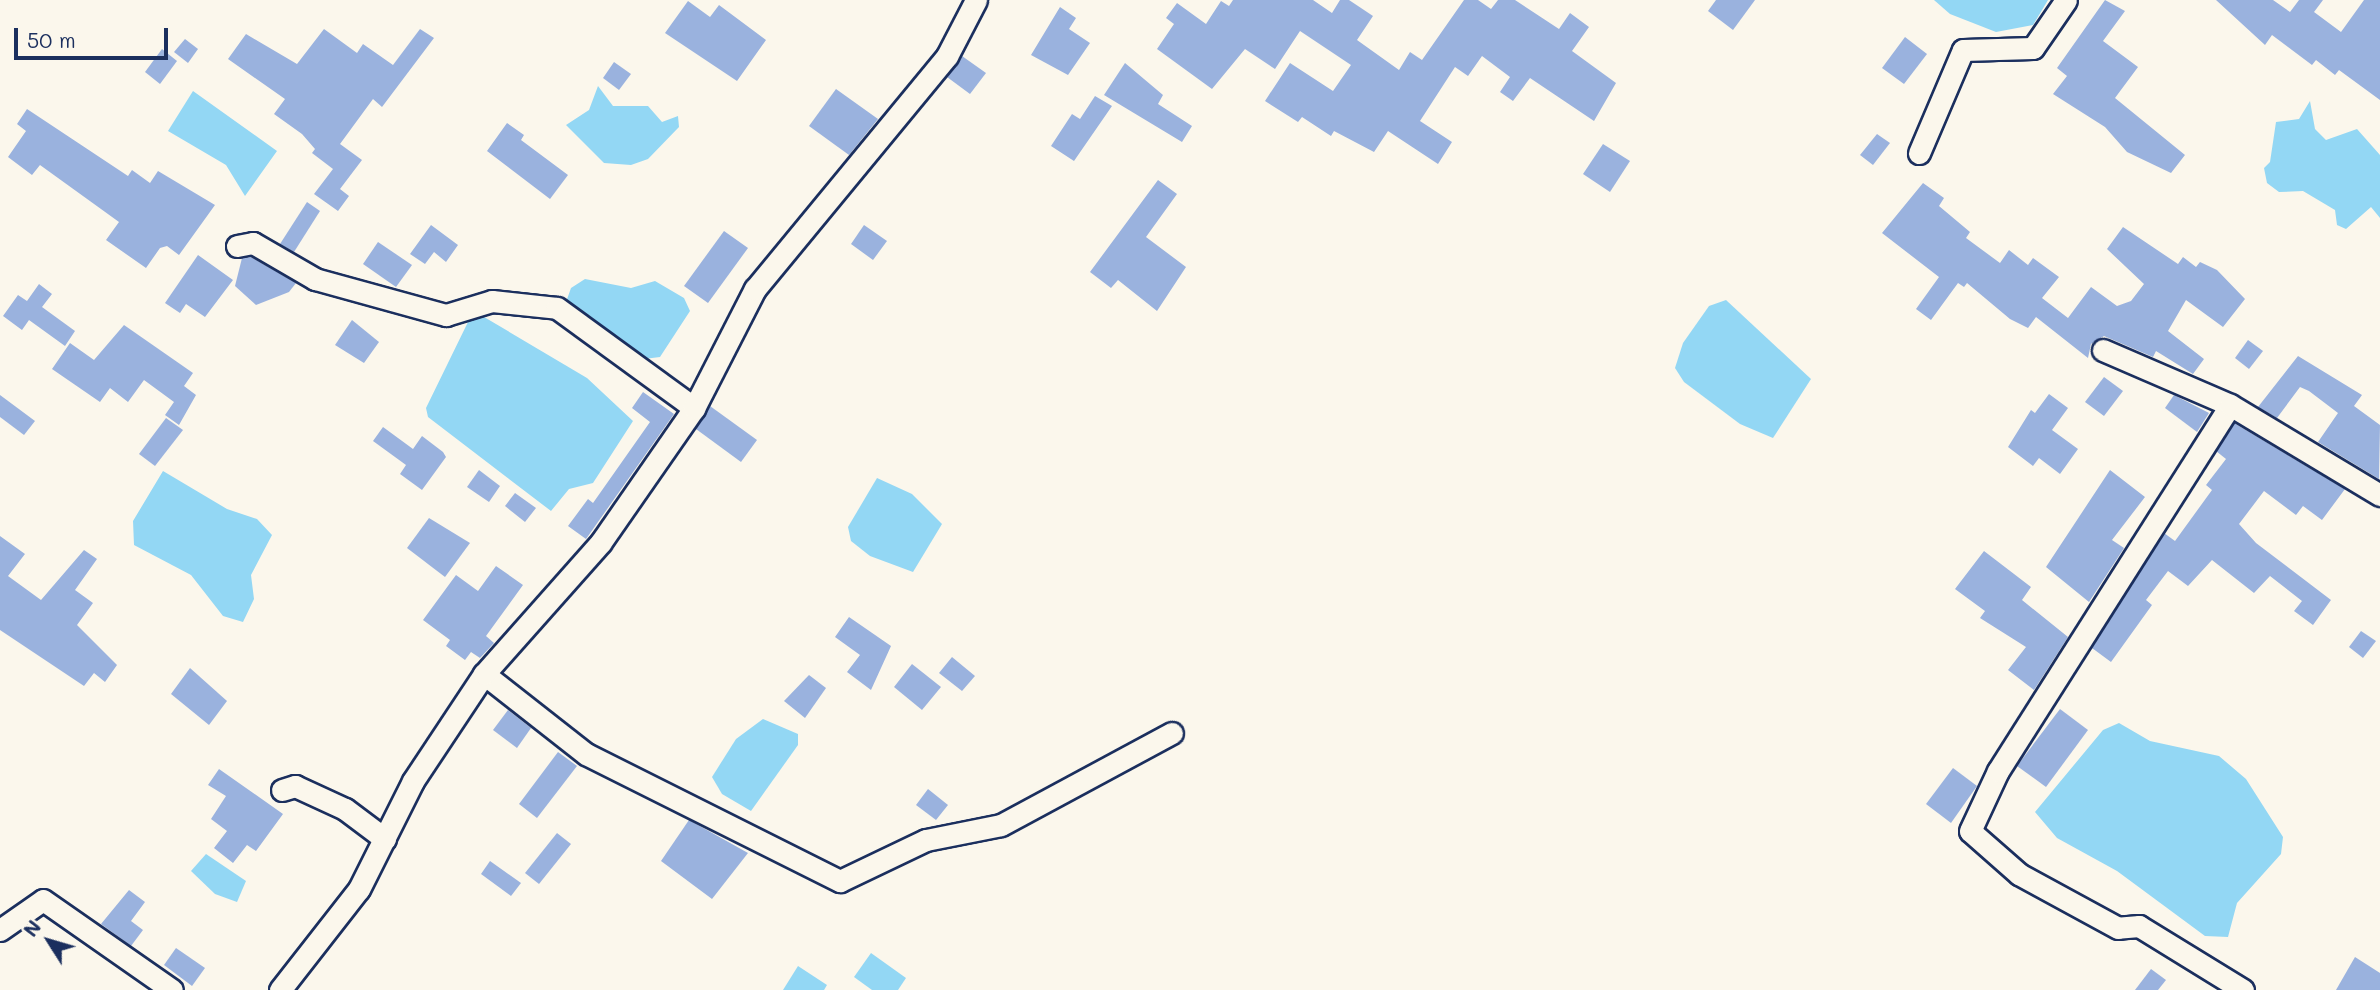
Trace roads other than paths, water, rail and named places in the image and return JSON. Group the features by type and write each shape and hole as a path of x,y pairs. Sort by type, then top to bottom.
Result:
{"street":[{"path":"280,990 359,889 413,781 484,674 601,542 694,408 755,289 947,56 976,0"},
{"path":"1919,153 1963,50 2033,48 2066,0"},
{"path":"237,246 253,243 315,278 446,315 492,301 557,308 694,408"},
{"path":"2103,350 2230,405 2380,495"},
{"path":"2230,405 1998,771 1970,831 2019,874 2118,928 2139,926 2243,990"},
{"path":"484,674 586,754 840,881 926,840 1001,825 1172,733"},
{"path":"282,790 295,786 345,809 385,839"},
{"path":"0,930 43,900 172,990"}],"water":[{"path":"1934,0 2048,0 2033,25 1996,32 1950,14"},
{"path":"598,86 613,106 648,106 662,122 678,116 679,127 648,159 631,165 604,163 566,125 589,110"},
{"path":"193,91 277,151 245,196 226,165 168,131"},
{"path":"2310,101 2315,129 2326,140 2357,129 2380,155 2380,218 2371,207 2346,229 2337,225 2335,210 2303,191 2279,192 2267,183 2264,168 2270,162 2276,122 2299,119"},
{"path":"585,279 631,288 655,281 684,298 690,311 660,357 644,359 566,302 571,288"},
{"path":"1726,300 1811,379 1773,438 1740,424 1684,382 1675,368 1683,343 1709,306"},
{"path":"479,314 587,378 633,421 593,483 569,489 551,511 428,417 426,408 468,322"},
{"path":"163,471 227,509 257,519 272,535 251,575 254,599 243,622 223,616 191,575 134,545 133,521"},
{"path":"877,478 912,494 942,524 913,572 870,556 851,541 848,527"},
{"path":"763,719 798,734 798,745 751,811 722,794 712,777 736,739"},
{"path":"2119,723 2150,741 2219,756 2246,779 2283,837 2281,854 2237,903 2228,937 2205,936 2117,871 2057,838 2035,812 2103,730"},
{"path":"206,854 246,881 237,902 215,894 191,871"},
{"path":"871,953 906,978 898,990 872,990 854,977"},
{"path":"798,966 827,985 824,990 783,990"}]}
